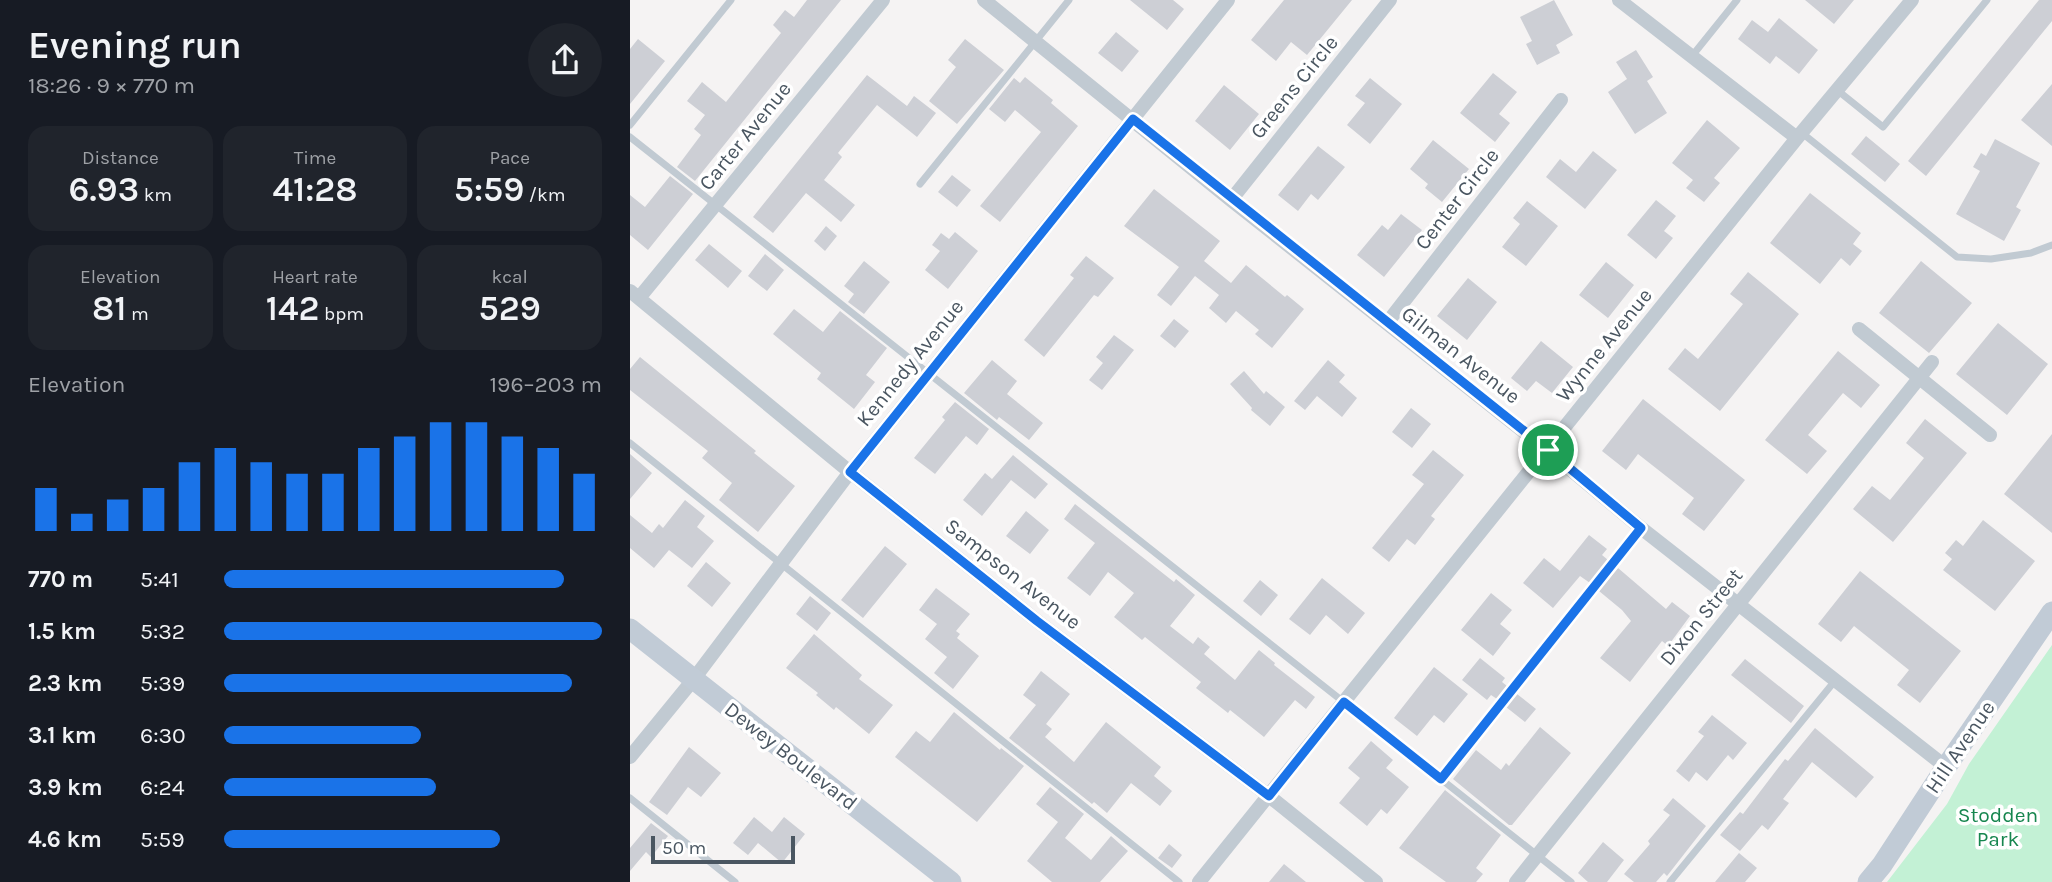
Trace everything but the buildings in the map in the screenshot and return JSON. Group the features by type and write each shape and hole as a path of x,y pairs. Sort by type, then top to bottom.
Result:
{"street":[{"name":"Carter Avenue","path":"634,295 716,204 883,0"},
{"name":"Gilman Avenue","path":"984,0 1231,200 1548,450 1641,528 1945,767"},
{"name":"Kennedy Avenue","path":"630,757 693,680 850,472 1228,0"},
{"name":"Greens Circle","path":"1231,200 1390,0"},
{"path":"1619,0 1800,136"},
{"name":"Wynne Avenue","path":"1199,882 1912,0"},
{"name":"Center Circle","path":"1387,323 1561,100"},
{"name":"Sampson Avenue","path":"634,295 1037,621 1269,796 1376,882"},
{"path":"1859,329 1990,435"},
{"name":"Dixon Street","path":"1516,882 1932,362"},
{"name":"Hill Avenue","path":"1868,882 2052,612"},
{"name":"Dewey Boulevard","path":"630,629 951,882"}],"lane":[{"path":"630,125 731,0"},
{"path":"920,184 1069,0"},
{"path":"1692,57 1737,0"},
{"path":"1837,90 1882,127 1987,0"},
{"path":"1800,136 1957,257 1991,259 2031,253 2052,245"},
{"path":"630,137 1572,882"},
{"path":"630,443 1179,882"},
{"path":"1441,779 1641,528"},
{"path":"1670,882 1834,682"},
{"path":"630,798 735,882"}],"green space":[{"name":"Stodden Park","path":"2052,645 2052,882 1887,882 1947,804 1969,764"}],"route":[{"path":"1133,119 1231,200 1548,450 1641,528 1441,779 1344,702 1269,796 1037,621 850,472 1133,119"}]}
